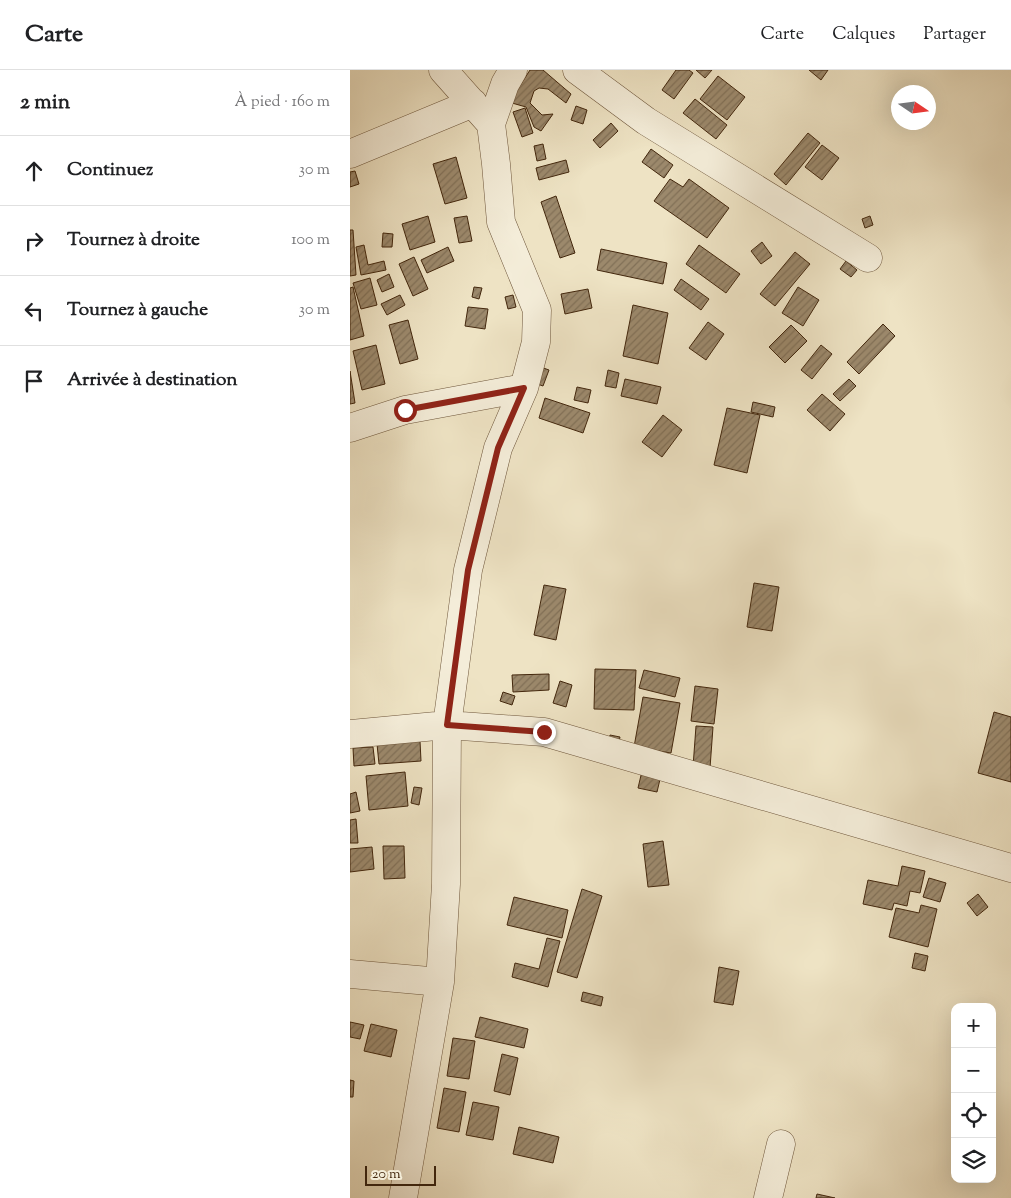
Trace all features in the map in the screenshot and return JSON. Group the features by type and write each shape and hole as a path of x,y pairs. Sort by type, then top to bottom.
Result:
{"street":[{"path":"443,70 490,124"},
{"path":"403,1198 440,982 446,884 447,725 468,570 498,448 524,388 536,342 537,310 501,222 496,164 490,124 504,84 513,70"},
{"path":"577,70 646,121 868,258"},
{"path":"350,154 473,104"},
{"path":"350,428 405,410 524,388"},
{"path":"350,734 447,725 544,732 1011,868"},
{"path":"350,974 440,982"},
{"path":"768,1198 780,1144"}],"building":[{"path":"530,70 543,70 571,94 566,103 548,89 539,88 534,91 530,103 542,115 553,114 541,131 534,127 526,107 512,103 512,98"},
{"path":"676,70 689,70 693,73 674,99 662,90"},
{"path":"696,70 712,70 705,78"},
{"path":"809,70 828,70 821,80"},
{"path":"718,76 745,97 727,120 700,99"},
{"path":"695,99 727,125 716,139 683,113"},
{"path":"576,106 587,110 583,124 571,120"},
{"path":"525,108 533,133 522,137 513,112"},
{"path":"611,123 618,131 600,148 593,140"},
{"path":"808,133 820,143 786,185 774,174"},
{"path":"543,144 546,159 537,161 534,146"},
{"path":"822,145 839,158 822,180 805,167"},
{"path":"651,149 673,165 664,178 642,162"},
{"path":"456,157 467,198 445,204 433,164"},
{"path":"566,160 569,172 539,180 536,168"},
{"path":"355,171 359,184 350,187 350,172"},
{"path":"670,179 683,187 689,179 729,208 707,238 654,201"},
{"path":"556,196 575,253 560,258 541,202"},
{"path":"428,216 435,242 410,250 402,224"},
{"path":"467,216 472,241 459,243 454,218"},
{"path":"870,216 873,225 865,228 862,219"},
{"path":"350,230 353,230 356,275 350,276"},
{"path":"383,233 393,234 392,247 382,247"},
{"path":"762,242 772,256 761,264 751,251"},
{"path":"364,245 368,265 384,261 386,270 361,275 356,247"},
{"path":"699,245 740,274 726,293 686,264"},
{"path":"448,247 454,261 427,273 421,260"},
{"path":"601,249 667,263 663,284 597,270"},
{"path":"795,252 810,264 775,306 760,294"},
{"path":"414,257 428,289 413,296 399,264"},
{"path":"846,261 857,270 851,277 840,269"},
{"path":"389,274 394,287 382,292 377,280"},
{"path":"370,278 377,305 361,309 353,283"},
{"path":"681,279 709,299 701,310 674,290"},
{"path":"353,287 364,336 350,340 350,288"},
{"path":"474,287 482,288 479,299 472,297"},
{"path":"798,287 819,300 803,326 782,313"},
{"path":"588,289 592,308 565,314 561,294"},
{"path":"400,295 405,305 387,315 381,304"},
{"path":"513,295 516,307 508,309 505,297"},
{"path":"633,305 668,313 658,364 623,356"},
{"path":"468,307 488,309 485,329 465,326"},
{"path":"408,320 418,359 400,364 389,325"},
{"path":"708,322 724,334 706,360 689,348"},
{"path":"883,324 895,336 859,374 847,362"},
{"path":"791,325 807,341 785,363 769,347"},
{"path":"376,345 385,384 362,390 353,351"},
{"path":"821,345 832,354 812,379 801,370"},
{"path":"538,366 549,370 543,386 532,382"},
{"path":"608,370 619,373 616,388 605,386"},
{"path":"350,371 355,403 350,404"},
{"path":"625,379 661,387 657,404 621,396"},
{"path":"849,379 856,386 840,401 833,394"},
{"path":"577,387 591,390 588,403 574,400"},
{"path":"822,394 845,414 830,431 807,410"},
{"path":"545,398 590,413 583,433 539,418"},
{"path":"753,402 775,407 773,417 751,412"},
{"path":"727,408 760,415 747,473 714,465"},
{"path":"663,415 682,430 662,457 642,442"},
{"path":"754,583 779,587 772,631 747,627"},
{"path":"544,585 566,589 556,640 534,635"},
{"path":"595,669 636,670 634,710 594,709"},
{"path":"644,670 680,678 675,697 639,688"},
{"path":"549,674 549,690 513,692 512,675"},
{"path":"560,681 572,685 566,707 553,703"},
{"path":"695,686 718,689 714,724 691,721"},
{"path":"503,692 515,696 512,705 500,701"},
{"path":"643,697 680,703 671,753 634,747"},
{"path":"994,712 1011,717 1011,782 978,773"},
{"path":"696,726 713,727 710,768 693,767"},
{"path":"610,735 620,737 618,747 608,745"},
{"path":"420,741 421,761 379,764 377,744"},
{"path":"373,747 375,764 354,766 353,748"},
{"path":"642,771 661,775 657,792 638,788"},
{"path":"405,772 408,806 369,810 366,776"},
{"path":"414,787 422,788 419,805 411,803"},
{"path":"356,792 360,811 350,813 350,794"},
{"path":"356,819 358,843 350,843 350,820"},
{"path":"663,841 669,885 648,887 643,844"},
{"path":"383,846 404,846 405,878 384,879"},
{"path":"372,847 374,869 350,872 350,849"},
{"path":"902,866 925,871 920,893 910,891 907,906 894,903 892,910 863,904 868,880 898,886"},
{"path":"929,878 946,883 940,902 923,897"},
{"path":"582,889 602,896 577,978 557,972"},
{"path":"978,894 988,907 977,916 967,903"},
{"path":"514,897 568,910 562,938 507,925"},
{"path":"921,905 937,909 928,947 889,937 896,908 919,913"},
{"path":"547,938 560,941 548,987 512,977 515,963 539,969"},
{"path":"915,953 928,956 925,971 912,968"},
{"path":"719,967 739,971 733,1005 714,1002"},
{"path":"583,992 603,997 601,1006 581,1001"},
{"path":"480,1017 528,1029 524,1048 475,1037"},
{"path":"350,1022 364,1025 360,1039 350,1037"},
{"path":"371,1024 397,1030 391,1057 364,1051"},
{"path":"453,1038 475,1041 469,1079 447,1076"},
{"path":"502,1054 518,1058 510,1095 494,1091"},
{"path":"350,1080 354,1081 353,1097 350,1097"},
{"path":"444,1088 466,1092 459,1132 437,1128"},
{"path":"473,1102 499,1107 493,1140 466,1135"},
{"path":"519,1127 559,1137 553,1163 513,1154"},
{"path":"817,1194 835,1198 816,1198"}],"route":[{"path":"405,410 524,388 498,448 468,570 447,725 544,732"}]}
